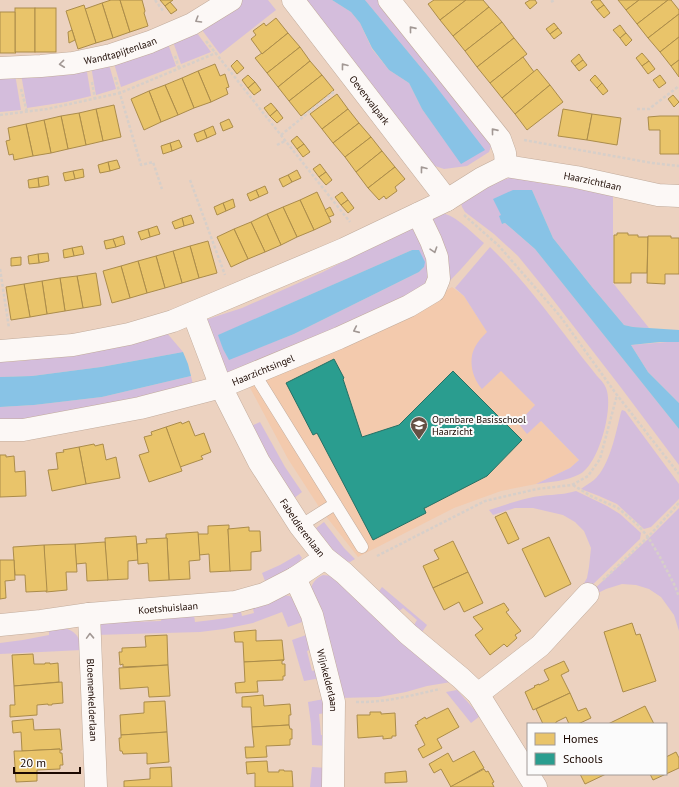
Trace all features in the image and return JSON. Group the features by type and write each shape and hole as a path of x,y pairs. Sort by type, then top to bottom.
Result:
{"street":[{"name":"Wandtapijtenlaan","path":"0,68 73,63 108,56 150,42 192,24 231,0"},
{"name":"Oeverwalpark","path":"293,0 447,200"},
{"path":"6,350 73,345 129,334 193,314 344,250 447,200 482,178 505,157 500,139 389,0"},
{"name":"Haarzichtlaan","path":"505,157 576,177 658,195 679,196"},
{"name":"Haarzichtsingel","path":"0,430 23,430 132,409 221,387 353,332 409,306 434,291 439,279 437,257 418,214"},
{"name":"Fabeldierenlaan","path":"193,314 221,387 259,462 300,526 325,558 344,573 408,634 478,694 527,773"},
{"name":"Koetshuislaan","path":"0,625 89,614 235,602 264,594 295,578 325,558"},
{"name":"Wijnkelderlaan","path":"295,578 312,615 334,702 333,787"},
{"path":"478,694 540,646 588,594"},
{"name":"Bloemenkelderlaan","path":"89,614 96,787"},
{"name":"Fabeldierenlaan","path":"529,775 536,787"}],"lane":[{"path":"254,373 362,547"},
{"path":"300,526 335,504"}],"path":[{"path":"192,24 364,240"},
{"path":"0,115 47,109 120,93 216,53"},
{"path":"108,56 141,165 153,162 162,189"},
{"path":"281,135 353,77"},
{"path":"637,109 649,109 679,86"},
{"path":"505,157 518,140 527,140 652,163 679,166"},
{"path":"276,145 285,141"},
{"path":"190,180 227,281"},
{"path":"447,200 499,246 560,316 617,395 679,474"},
{"path":"0,269 6,350"},
{"path":"344,573 485,501 537,489 572,485 588,476 600,459 617,395"},
{"path":"572,485 591,496 618,508 638,525 648,537 660,557 679,597"},
{"path":"588,594 648,537 679,504"},
{"path":"334,702 368,703 397,698 452,686 461,678"}],"shaded area":[{"path":"242,0 268,0 276,10 220,54 199,26 225,12"},
{"path":"303,0 332,0 351,12 360,23 372,49 389,70 409,83 422,109 461,163 484,150 428,76 365,0 380,0 492,144 489,152 467,166 444,169 435,166"},
{"path":"194,29 211,52 181,64 172,39"},
{"path":"167,41 176,66 121,87 113,60"},
{"path":"108,61 116,89 96,95 91,66"},
{"path":"86,66 91,96 66,102 27,108 21,74"},
{"path":"15,74 21,110 0,112 0,75"},
{"path":"509,178 526,178 535,182 613,196 613,283 649,328 624,325 553,238 532,190 501,215 503,224 505,223 535,249 679,429 679,465 619,385 518,256 494,234 465,212 462,207 461,202 497,182"},
{"path":"442,213 459,221 484,243 442,289 432,215"},
{"path":"410,228 423,232 430,250 429,286 226,378 204,321 242,308 323,272","holes":["412,250 418,250 424,267 419,272 294,334 229,359 223,349 219,335"]},
{"path":"490,247 536,298 606,388 608,408 599,447 587,468 580,474 570,478 536,484 570,468 579,460 541,421 527,434 518,423 535,405 501,371 482,389 476,380 472,369 472,358 475,347 487,332 464,296 455,288"},
{"name":"Openbare Basisschool Haarzicht","path":"452,287 464,296 535,405 541,421 579,460 570,468 536,484 501,491 454,508 358,557 321,510 288,459 249,386 412,312"},
{"path":"166,332 183,352 101,367 32,376 0,377 0,362 66,355"},
{"path":"679,341 679,403 648,372 631,345"},
{"path":"191,376 193,385 185,391 0,424 0,407 34,405 102,397"},
{"path":"622,410 625,411 679,484 679,499 651,527 644,529 617,504 581,489 600,474 612,448"},
{"path":"260,422 285,467 302,492 293,499 251,426"},
{"path":"576,491 620,514 641,533 640,539 587,590 583,585 587,578 591,548 584,531 575,522 563,515 533,508 515,508 493,515 489,510 535,497 564,494"},
{"path":"679,508 679,631 674,615 661,597 649,589 636,585 622,584 600,592 591,592"},
{"path":"324,522 344,548 355,559 350,562 341,560 315,529"},
{"path":"299,554 302,558 297,564 265,581 262,573"},
{"path":"323,575 332,576 451,682 379,697 340,698 310,590 318,577"},
{"path":"382,587 427,625 422,632 414,625 417,620 403,608 398,612 377,594"},
{"path":"283,595 290,596 298,604 305,621 288,627 282,612 253,623 200,632 95,635 97,628 101,623 161,621 162,614 194,615 195,622 233,617 232,611 240,608 242,616 254,613 252,605"},
{"path":"62,627 74,632 80,641 82,650 0,654 0,643 49,635 49,629"},
{"path":"309,634 313,649 307,651 312,671 319,669 321,678 304,681 292,640"},
{"path":"457,690 480,716 471,723 446,692"},
{"path":"324,699 326,713 319,714 321,735 328,735 328,746 312,745 308,702"},
{"path":"312,767 327,768 326,787 310,787"}],"water":[{"path":"332,0 365,0 428,76 485,150 461,164 422,109 409,83 389,70 372,48 360,23 351,12"},
{"path":"513,190 532,190 553,238 624,325 679,330 679,342 631,345 648,372 679,403 679,429 535,249 505,223 502,224 499,216 501,215 493,199"},
{"path":"412,250 419,250 425,262 424,267 419,272 294,334 229,360 218,335"},
{"path":"183,352 191,376 102,397 34,405 0,407 0,377 32,376 101,367"}],"building: Homes":[{"path":"111,0 120,0 130,32 113,38 102,3"},
{"path":"120,0 142,0 148,26 130,32"},
{"path":"160,0 173,0 165,6"},
{"path":"434,0 466,0 440,20 428,4"},
{"path":"466,0 483,0 489,7 453,36 440,20"},
{"path":"530,0 535,0 537,3 530,9 525,3"},
{"path":"594,0 600,0 604,5 597,10 591,2"},
{"path":"618,0 639,0 626,10"},
{"path":"639,0 668,0 637,24 626,10"},
{"path":"668,0 671,0 679,10 679,14 648,38 637,24"},
{"path":"170,2 177,10 171,14 165,6"},
{"path":"102,3 113,38 96,43 85,9"},
{"path":"84,5 96,43 78,49 66,11"},
{"path":"604,5 610,13 604,18 597,10"},
{"path":"489,7 502,22 465,51 453,36"},
{"path":"15,8 35,8 35,52 15,52"},
{"path":"35,8 56,8 56,52 35,52"},
{"path":"0,12 15,12 16,53 0,53"},
{"path":"679,14 679,37 660,52 648,38"},
{"path":"276,18 288,33 262,54 251,39 256,35 253,31 264,23 266,26"},
{"path":"502,22 514,38 477,67 465,51"},
{"path":"554,23 558,28 550,34 546,29"},
{"path":"620,25 626,33 620,38 613,30"},
{"path":"558,28 562,33 554,39 550,34"},
{"path":"72,30 75,40 69,43 68,32"},
{"path":"288,33 300,47 267,73 255,58"},
{"path":"626,33 632,40 626,46 620,38"},
{"path":"679,37 679,60 671,66 660,52"},
{"path":"514,38 527,54 490,83 477,67"},
{"path":"300,47 310,61 278,87 267,73"},
{"path":"642,53 649,61 642,66 636,58"},
{"path":"579,54 583,60 575,66 571,61"},
{"path":"523,57 534,72 502,98 490,83"},
{"path":"237,60 244,68 237,74 231,66"},
{"path":"583,60 587,65 579,71 575,66"},
{"path":"679,60 679,77 671,66"},
{"path":"310,61 322,75 289,101 278,87"},
{"path":"649,61 655,69 648,74 642,66"},
{"path":"215,64 220,76 225,74 229,87 226,88 228,94 211,102 198,71"},
{"path":"537,69 550,85 515,114 502,98"},
{"path":"198,71 211,102 194,108 182,78"},
{"path":"248,75 255,82 248,88 242,80"},
{"path":"322,75 334,90 301,116 289,101"},
{"path":"595,75 602,83 597,88 590,80"},
{"path":"660,75 666,83 659,88 653,80"},
{"path":"182,78 194,108 178,115 165,85"},
{"path":"255,82 261,90 254,95 248,88"},
{"path":"602,83 608,91 603,95 597,88"},
{"path":"165,85 178,115 161,122 149,91"},
{"path":"550,85 563,102 527,130 515,114"},
{"path":"149,91 161,122 144,130 131,99"},
{"path":"337,94 348,109 322,129 310,114"},
{"path":"673,95 679,102 674,107 668,99"},
{"path":"271,103 277,110 270,116 264,108"},
{"path":"114,105 121,137 103,141 96,109"},
{"path":"96,109 103,141 86,145 79,113"},
{"path":"348,109 359,123 333,143 322,129"},
{"path":"563,109 592,114 587,140 558,136"},
{"path":"277,110 283,118 277,123 270,116"},
{"path":"79,113 86,145 68,149 61,116"},
{"path":"592,114 621,118 617,145 587,140"},
{"path":"61,116 68,149 51,153 44,120"},
{"path":"679,116 679,154 660,154 660,130 649,130 648,117"},
{"path":"229,119 233,127 223,131 220,123"},
{"path":"44,120 51,153 33,156 26,124"},
{"path":"359,123 371,137 345,157 333,143"},
{"path":"26,124 33,156 14,160 13,154 9,155 6,141 10,140 8,128"},
{"path":"213,126 216,134 207,138 204,130"},
{"path":"204,130 207,138 197,142 194,134"},
{"path":"297,136 304,144 297,149 291,141"},
{"path":"371,137 382,151 356,172 345,157"},
{"path":"179,140 182,147 172,151 170,143"},
{"path":"170,143 172,151 163,154 161,146"},
{"path":"304,144 310,152 303,157 297,149"},
{"path":"382,151 395,167 368,188 356,172"},
{"path":"117,160 120,168 110,171 108,162"},
{"path":"108,162 110,171 100,173 98,165"},
{"path":"320,164 326,172 319,177 313,169"},
{"path":"395,167 405,179 395,187 397,191 386,199 384,196 379,200 368,188"},
{"path":"83,169 84,177 75,179 73,171"},
{"path":"297,170 301,178 292,182 288,175"},
{"path":"73,171 75,179 65,181 63,173"},
{"path":"326,172 332,180 326,185 319,177"},
{"path":"288,175 292,182 283,187 279,179"},
{"path":"48,176 49,185 39,187 38,178"},
{"path":"38,178 39,187 29,188 28,180"},
{"path":"265,186 268,193 259,197 256,190"},
{"path":"256,190 259,197 250,201 247,194"},
{"path":"317,192 331,222 314,230 300,200"},
{"path":"342,192 348,200 341,205 335,197"},
{"path":"233,199 235,207 226,211 223,203"},
{"path":"300,200 314,230 297,237 283,207"},
{"path":"348,200 354,208 348,213 341,205"},
{"path":"223,203 226,211 217,215 214,207"},
{"path":"283,207 297,237 281,245 267,214"},
{"path":"330,207 334,215 329,217 325,210"},
{"path":"267,214 281,245 265,252 251,222"},
{"path":"191,215 194,223 184,226 182,218"},
{"path":"182,218 184,226 175,229 172,222"},
{"path":"251,222 265,252 248,259 234,229"},
{"path":"157,226 160,234 150,237 148,229"},
{"path":"148,229 150,237 141,240 138,232"},
{"path":"234,229 248,259 231,267 217,237"},
{"path":"617,233 628,233 628,235 638,235 638,237 648,237 647,273 631,273 631,283 614,283 614,235 617,235"},
{"path":"123,236 125,244 116,247 113,239"},
{"path":"648,236 671,236 671,238 679,238 679,274 665,274 665,284 647,283"},
{"path":"113,239 116,247 106,249 104,241"},
{"path":"208,241 217,273 199,278 190,246"},
{"path":"82,246 84,254 74,256 72,248"},
{"path":"190,246 199,278 182,283 173,251"},
{"path":"72,248 74,256 64,258 63,250"},
{"path":"173,251 182,283 165,288 156,256"},
{"path":"48,253 49,261 39,263 38,254"},
{"path":"38,254 39,263 29,264 28,256"},
{"path":"156,256 165,288 147,293 138,261"},
{"path":"21,257 21,265 11,266 11,258"},
{"path":"138,261 147,293 130,298 121,266"},
{"path":"121,266 130,298 112,303 103,271"},
{"path":"96,273 101,305 83,308 77,276"},
{"path":"77,276 83,308 65,311 60,278"},
{"path":"60,278 65,311 47,314 42,281"},
{"path":"42,281 47,314 30,317 24,284"},
{"path":"24,284 30,317 11,320 6,287"},
{"path":"189,421 195,436 204,433 211,452 201,456 203,459 180,467 166,427"},
{"path":"166,427 182,471 149,482 139,455 149,452 144,437 152,435 151,432"},
{"path":"94,444 95,446 103,444 106,460 116,457 120,478 86,484 79,447"},
{"path":"79,447 86,484 52,491 48,470 58,469 56,453"},
{"path":"0,455 6,455 6,457 14,456 15,472 25,471 26,496 0,497"},
{"path":"506,512 519,539 508,544 495,517"},
{"path":"229,525 231,571 210,572 209,554 199,555 198,534 208,534 208,526"},
{"path":"249,527 249,531 260,531 261,551 251,552 251,570 230,571 228,529"},
{"path":"198,532 200,560 189,561 190,579 169,580 166,534"},
{"path":"136,536 138,560 128,561 128,579 107,580 105,538"},
{"path":"549,537 571,584 545,597 522,549"},
{"path":"167,538 169,580 149,581 148,563 138,564 137,544 147,543 146,539"},
{"path":"453,541 468,572 433,588 423,566 439,559 434,550"},
{"path":"105,542 108,580 87,581 86,563 76,564 75,544"},
{"path":"75,544 77,572 66,572 67,590 46,592 44,545"},
{"path":"44,545 47,591 26,592 25,575 15,575 13,547"},
{"path":"0,560 14,560 15,580 5,581 6,598 0,599"},
{"path":"468,572 483,603 464,612 459,602 444,610 433,588"},
{"path":"504,603 509,610 506,612 521,631 515,635 517,638 507,647 504,644 490,655 475,635 483,629 473,617"},
{"path":"632,623 636,635 640,634 656,681 623,692 604,632"},
{"path":"256,630 256,641 282,640 284,660 244,662 243,642 235,642 234,632"},
{"path":"167,635 168,665 123,667 123,664 120,665 119,652 122,652 122,648 146,647 145,636"},
{"path":"33,654 34,664 58,663 59,682 14,686 12,655"},
{"path":"284,660 282,661 282,664 285,664 285,676 283,676 283,680 257,681 258,692 236,693 235,683 245,682 244,662"},
{"path":"564,661 569,671 561,675 570,693 533,710 525,692 535,687 534,686 549,680 544,670"},
{"path":"168,665 170,696 149,697 148,687 120,689 119,668"},
{"path":"62,682 63,703 37,705 37,715 10,717 10,705 15,705 14,686"},
{"path":"570,693 578,711 586,708 591,718 580,723 569,723 566,717 556,723 543,723 536,709"},
{"path":"263,695 264,706 290,704 291,715 289,715 289,725 252,727 251,707 242,707 242,697"},
{"path":"165,701 167,732 121,735 120,715 144,713 144,702"},
{"path":"645,706 654,723 610,723"},
{"path":"448,708 459,727 437,739 442,748 423,758 418,749 425,745 415,725 425,717 426,719"},
{"path":"370,712 381,712 381,714 395,713 396,736 383,739 383,736 358,738 357,715 370,715"},
{"path":"33,719 34,730 60,729 62,750 22,751 21,732 13,733 12,721"},
{"path":"289,725 290,729 292,729 292,739 290,739 290,745 266,746 267,757 246,758 245,747 254,747 252,727"},
{"path":"167,732 169,762 147,764 147,753 123,754 122,751 120,751 119,738 121,738 121,735"},
{"path":"60,749 60,753 62,753 63,765 60,765 60,769 37,770 37,781 16,782 14,751"},
{"path":"474,751 484,768 451,787 441,769 434,773 429,764 448,753 453,762"},
{"path":"676,752 679,758 679,768 667,774 667,756"},
{"path":"267,761 268,772 279,772 279,770 292,771 293,787 255,787 255,773 247,774 246,762"},
{"path":"171,767 172,787 124,787 124,781 150,779 150,768"},
{"path":"484,769 486,772 488,771 494,782 492,783 494,787 450,787"},
{"path":"406,771 407,782 385,783 385,773"},
{"path":"580,775 604,775 585,784"},
{"path":"650,775 664,775 653,780"}],"building: Schools":[{"path":"334,359 344,378 343,379 362,437 399,425 453,371 522,440 487,476 424,508 426,513 373,540 317,433 313,435 286,383"}],"place":[{"name":"Openbare Basisschool Haarzicht","path":"419,440"}]}
